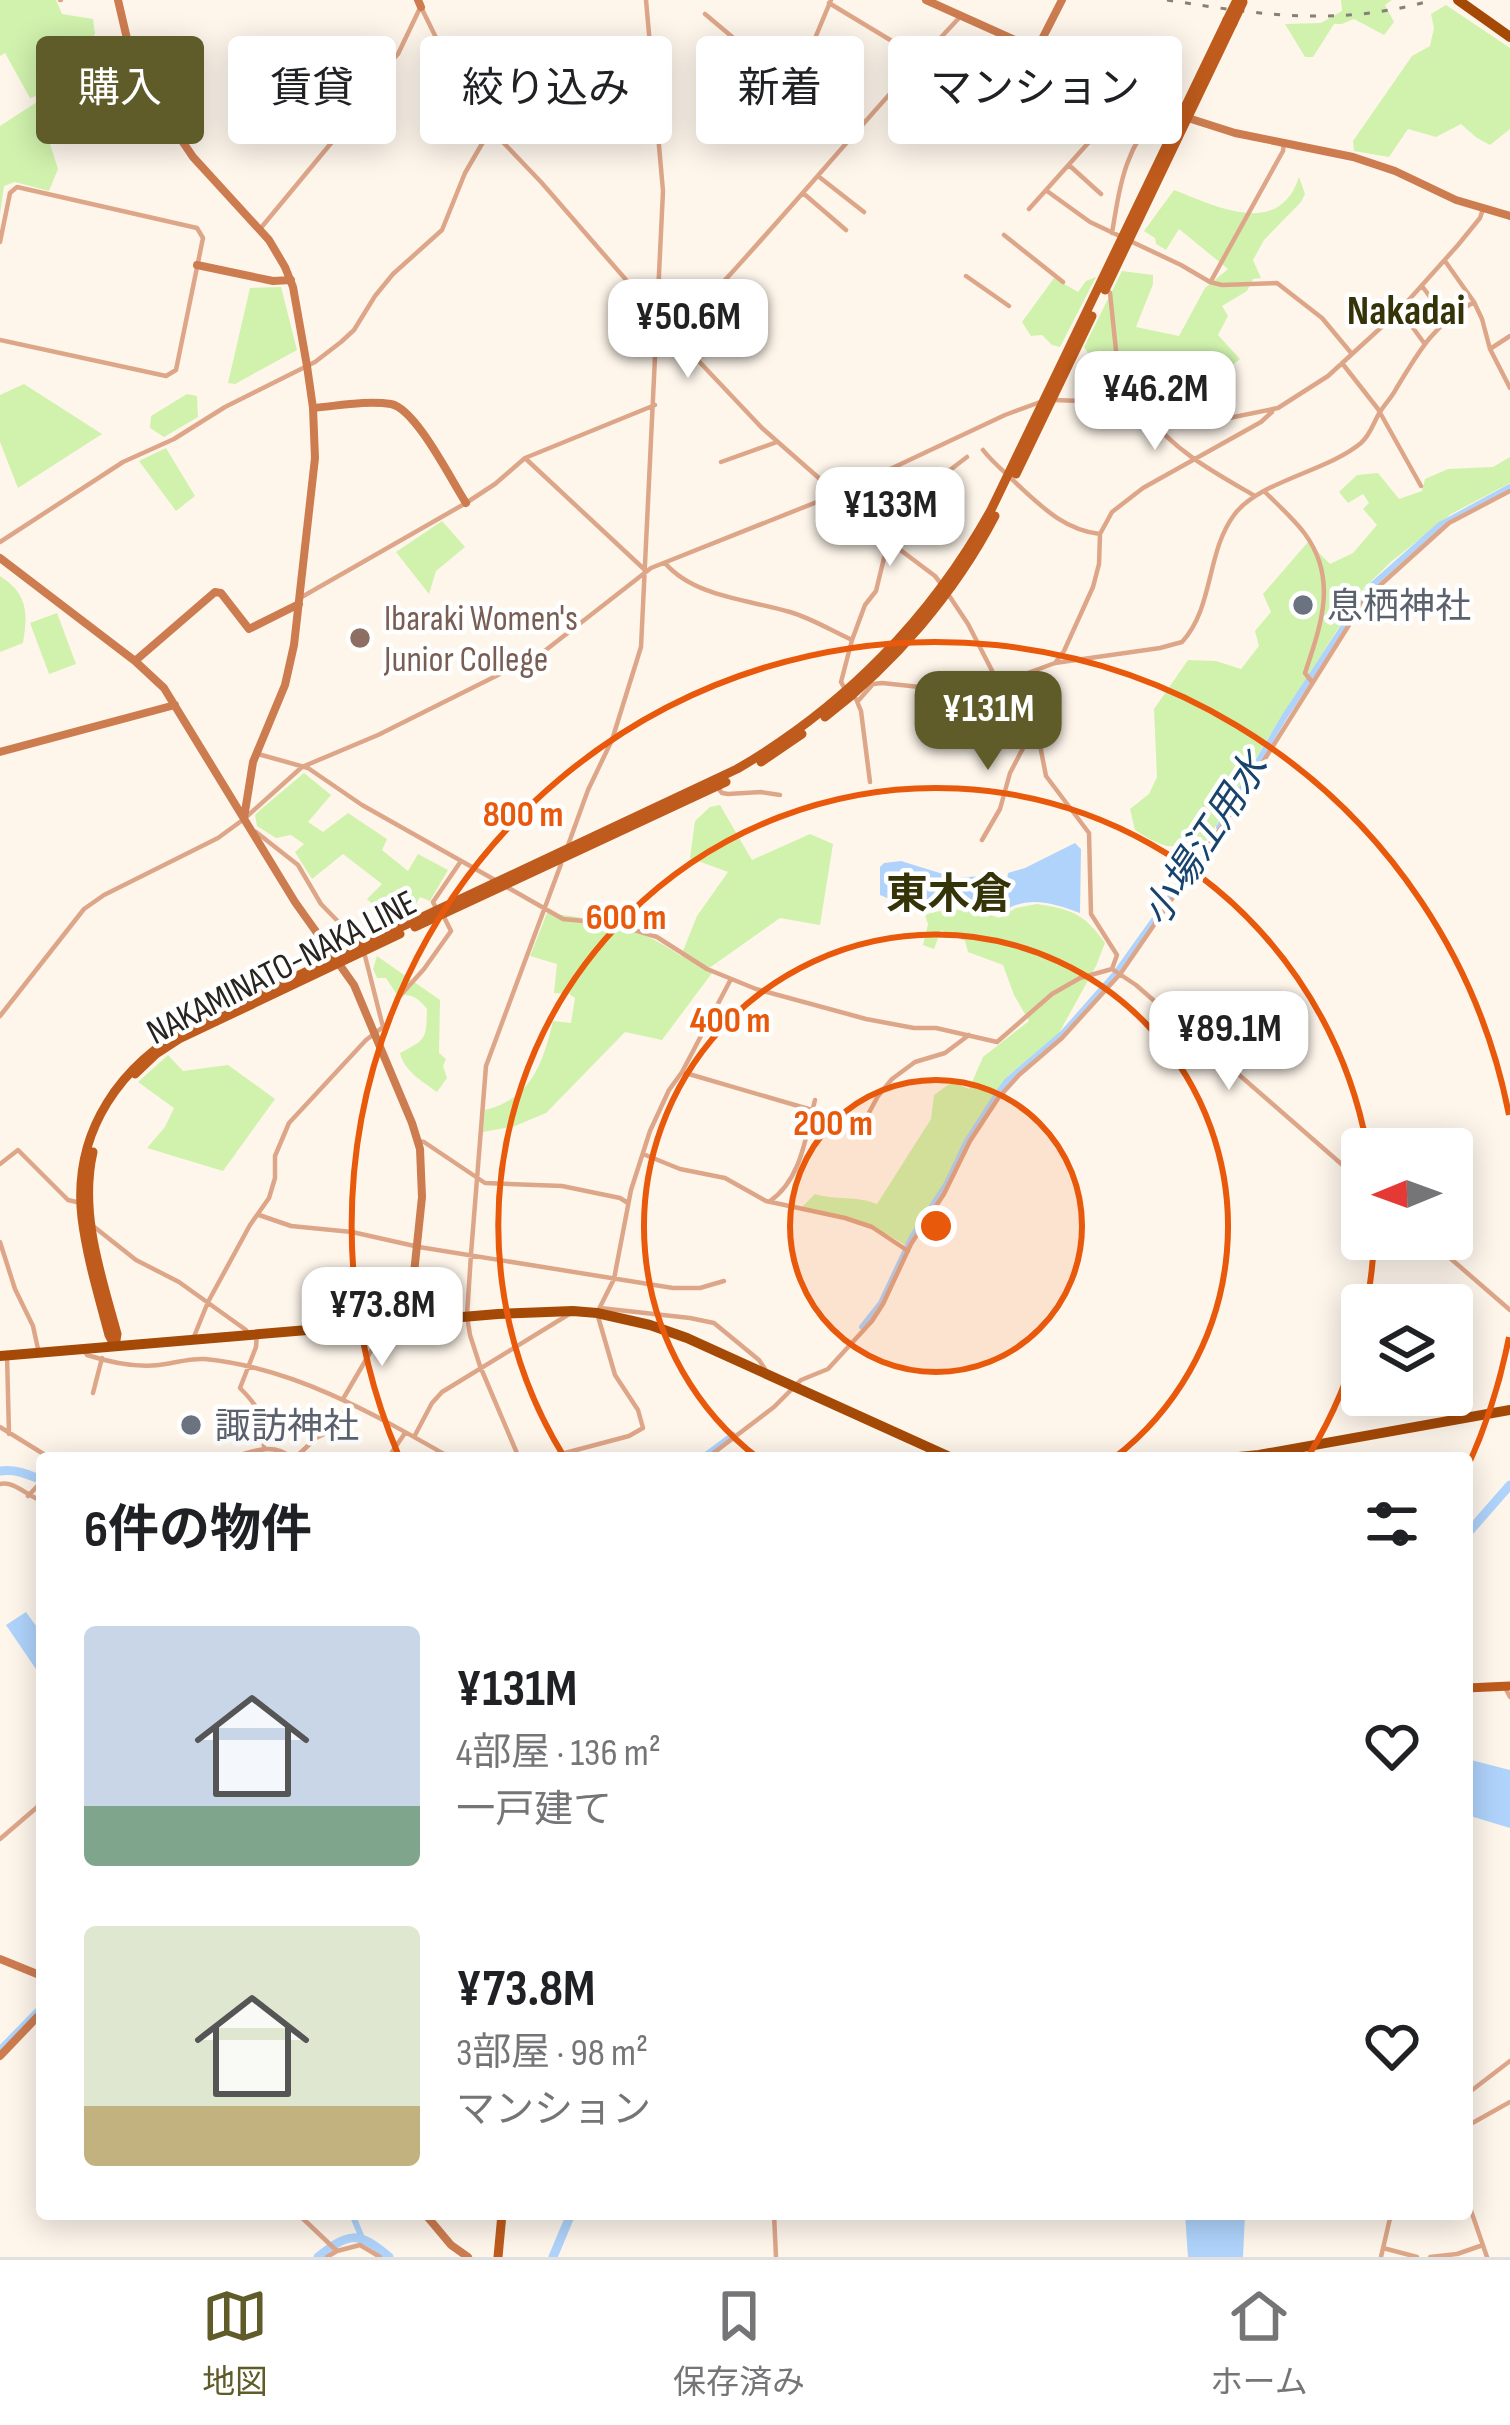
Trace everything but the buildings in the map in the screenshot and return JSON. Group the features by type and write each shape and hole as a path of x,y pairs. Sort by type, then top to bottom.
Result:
{"highway":[{"path":"1458,0 1510,33"},
{"path":"1469,0 1510,33"},
{"path":"3,1356 106,1351 467,1316 598,1311 687,1338 938,1452"},
{"path":"1275,1452 1510,1407"}],"main road":[{"name":"NAKAMINATO-NAKA LINE","path":"106,1351 117,1334 91,1226 88,1189 94,1148 106,1115 133,1076 179,1039 338,960 717,787 785,747 852,695 945,589 1011,478 1121,237 1242,1"},
{"name":"NAKAMINATO-NAKA LINE","path":"1048,400 1106,289 1121,237"},
{"name":"NAKAMINATO-NAKA LINE","path":"564,855 737,769 852,695"},
{"name":"NAKAMINATO-NAKA LINE","path":"106,1351 109,1335 81,1203 84,1161 99,1116 117,1086 167,1039 338,960"},
{"path":"1473,1688 1508,1690"},
{"path":"498,2257 501,2220"}],"street":[{"path":"118,0 128,43 167,120 279,256 291,280 307,366 315,458 299,601 288,676 256,753 244,819"},
{"path":"516,1452 480,1366 467,1316 486,1066 588,790 612,740 641,647 663,191 646,0"},
{"path":"926,0 1007,36"},
{"path":"1044,36 1062,0"},
{"path":"816,36 830,2 888,38"},
{"path":"260,230 338,136 360,77 386,68 398,54 419,4"},
{"path":"419,4 435,36"},
{"path":"705,14 731,36"},
{"path":"941,36 961,16"},
{"path":"674,335 888,95"},
{"path":"1182,115 1234,133 1375,164 1456,200 1510,216"},
{"path":"1210,282 1284,143"},
{"path":"0,542 122,462 174,440 225,407 330,352 354,330 393,274 442,230 482,144"},
{"path":"504,144 725,392 935,576 1032,731 1041,748 1044,773 1089,833 1090,911 1117,955 1117,971 1341,1164"},
{"path":"1029,209 1089,144"},
{"path":"1121,237 1123,170 1134,144"},
{"path":"1070,166 1101,194"},
{"path":"818,176 863,212"},
{"path":"0,242 10,193 17,187 197,228 202,238 176,370 166,376 0,340"},
{"path":"1047,191 1090,222 1210,282 1276,283 1322,318 1352,354"},
{"path":"803,193 846,230"},
{"path":"1055,664 1093,587 1106,519 1127,499 1315,386 1400,310 1445,261 1483,209"},
{"path":"1004,236 1064,282"},
{"path":"1445,261 1474,302 1510,388"},
{"path":"197,265 274,281 291,280"},
{"path":"966,276 1010,306"},
{"path":"1422,286 1448,320"},
{"path":"1106,289 1126,410"},
{"path":"852,695 883,682 967,692 1055,664 1182,642 1197,619 1223,533 1239,509 1255,496 1355,447 1371,431 1435,328 1474,302"},
{"path":"1400,310 1424,344"},
{"path":"1490,349 1510,336"},
{"path":"1342,363 1421,486"},
{"path":"0,1016 84,909 104,895 211,843 302,767 378,735 542,653 645,572 665,562 837,494 1005,415 1048,400 1082,401 1180,423 1274,409"},
{"path":"313,408 387,404 400,408 466,503"},
{"path":"135,662 215,592 221,592 249,628 466,503 525,458 655,405"},
{"path":"1148,415 1210,470 1255,496"},
{"path":"721,462 778,442"},
{"path":"983,450 1059,520 1083,532 1100,534"},
{"path":"525,458 645,572"},
{"path":"882,527 967,458"},
{"path":"714,1452 801,1380 828,1370 872,1322 906,1250 1000,1096 1062,1038 1207,850 1310,680 1375,587 1449,523 1510,491"},
{"path":"1265,492 1307,536 1323,569 1324,605 1305,673 1310,680"},
{"path":"870,782 852,695 841,682 852,640 876,591 891,542"},
{"path":"0,558 157,680 379,1030"},
{"path":"665,562 691,582 795,613 852,640"},
{"path":"0,752 175,705"},
{"path":"982,840 1032,731"},
{"path":"256,753 302,767 563,919 615,924 647,933 689,959 756,989 866,1019 997,1042 1052,994 1080,978 1117,971"},
{"path":"717,787 728,794 781,795"},
{"path":"252,832 298,865 321,904 363,948 379,1030 418,1141 422,1173 409,1321"},
{"path":"193,1340 208,1303 272,1190 275,1156 289,1123 392,1015 398,998 451,931 433,902 460,861"},
{"path":"569,1452 643,1428 638,1410 615,1375 598,1311 614,1279 643,1154 669,1090 731,979"},
{"path":"682,1072 864,1122 892,1079 970,1035"},
{"path":"770,1201 786,1187 795,1169 815,1100"},
{"path":"418,1141 484,1184 562,1186 628,1203"},
{"path":"0,1164 18,1150 68,1200 81,1203"},
{"path":"643,1154 680,1169 725,1178 766,1201 872,1227 906,1250"},
{"path":"259,1215 292,1226 352,1232 687,1290 724,1281"},
{"path":"91,1226 253,1335 256,1347 240,1388 260,1413 264,1448"},
{"path":"0,1242 33,1326 38,1353"},
{"path":"1452,1260 1510,1310"},
{"path":"414,1437 437,1396 573,1311"},
{"path":"598,1311 714,1323 759,1360 766,1375"},
{"path":"300,1452 334,1430 387,1323"},
{"path":"94,1393 106,1351 154,1366 202,1359 288,1376 440,1452"},
{"path":"3,1356 9,1434"},
{"path":"0,1427 40,1452"},
{"path":"392,1452 406,1433"},
{"path":"251,1452 264,1448 286,1452"},
{"path":"0,1484 12,1484 36,1499"},
{"path":"28,1496 36,1487"},
{"path":"0,1839 36,1808"},
{"path":"0,1959 36,1971"},
{"path":"0,2056 36,2018"},
{"path":"1473,2090 1510,2061"},
{"path":"1473,2123 1510,2102"},
{"path":"1473,2216 1487,2257"},
{"path":"304,2220 333,2248 360,2246 380,2257"},
{"path":"430,2220 451,2246 468,2257"},
{"path":"774,2220 776,2257"},
{"path":"1381,2257 1389,2220"},
{"path":"1430,2257 1483,2245"},
{"path":"327,2257 333,2248"},
{"path":"1383,2248 1417,2257"}],"green space":[{"path":"0,0 56,0 62,14 93,19 93,36 36,36 36,96 30,98 5,53 0,56"},
{"path":"1341,0 1392,0 1385,5 1394,22 1384,35 1354,19 1334,24 1313,57 1305,57 1285,24 1321,23 1342,11"},
{"path":"1446,5 1510,48 1510,129 1490,145 1461,124 1436,137 1408,129 1389,157 1354,151 1353,141 1412,56 1430,46 1431,14"},
{"path":"36,103 36,144 50,144 58,169 49,191 15,182 4,186 0,214 0,126"},
{"path":"1299,177 1305,194 1301,202 1264,240 1253,260 1261,278 1253,279 1247,291 1222,306 1228,316 1218,335 1240,359 1182,397 1179,390 1188,382 1166,357 1100,371 1084,347 1122,271 1153,275 1136,327 1179,336 1205,288 1228,269 1179,229 1166,250 1144,231 1174,190 1227,209 1262,213 1290,196"},
{"path":"1096,277 1060,347 1042,335 1031,336 1022,322 1054,278 1078,292"},
{"path":"281,287 297,350 235,384 228,383 250,288"},
{"path":"24,384 102,434 18,488 0,442 0,395"},
{"path":"187,394 197,396 198,417 164,437 150,428 151,416"},
{"path":"166,448 195,496 176,511 139,461"},
{"path":"1510,457 1510,483 1451,514 1364,588 1205,844 1168,846 1135,830 1130,809 1149,794 1157,777 1154,709 1188,660 1216,661 1241,669 1259,646 1255,631 1271,612 1263,594 1308,542 1330,564 1353,553 1377,525 1363,509 1369,503 1363,494 1348,503 1339,492 1357,475 1378,473 1399,499 1422,491 1425,479 1448,469 1493,467"},
{"path":"442,521 465,547 436,571 429,594 396,552"},
{"path":"0,576 21,597 25,622 23,643 0,652"},
{"path":"57,613 76,664 49,674 30,623"},
{"path":"304,773 331,795 308,822 323,832 348,813 387,839 382,850 408,871 418,854 448,870 430,901 420,897 410,914 391,921 367,899 382,884 343,854 312,879 295,852 304,844 291,835 276,838 257,826 255,815"},
{"path":"720,805 752,860 810,834 833,844 820,925 780,918 708,969 712,973 662,1040 625,1032 546,1113 483,1132 485,1110 514,1097 532,1077 553,1021 571,1023 575,998 554,993 557,964 530,956 547,913 617,925 681,956 697,916 728,872 690,858 695,821 710,807"},
{"path":"1037,904 1076,914 1105,943 1059,1033 1008,1076 905,1245 855,1220 801,1208 815,1194 877,1204 931,1119 934,1095 952,1082 969,1089 983,1057 1029,1021 1003,965 968,952 965,941 941,930 934,949 923,945 925,915 962,910 999,918"},
{"path":"377,956 440,1000 439,1053 446,1059 447,1078 437,1092 410,1070 400,1053 423,1037 427,1009 414,997 397,995 386,978 377,978 373,969"},
{"path":"168,1055 183,1071 228,1065 275,1099 223,1171 147,1148 174,1108 138,1082"}],"water":[{"path":"1075,843 1081,849 1080,913 1033,902 1006,910 1006,883 982,883 980,904 899,903 880,895 884,863 901,861 956,878 1007,880 1008,873"},
{"path":"26,1612 36,1626 36,1669 6,1625"},
{"path":"1473,1761 1510,1770 1510,1828 1473,1817"},
{"path":"1185,2220 1245,2220 1243,2257 1188,2257"}],"waterway":[{"name":"小場江用水","path":"1219,827 1369,588 1440,525 1510,487"},
{"name":"小場江用水","path":"862,1327 881,1303 912,1237 994,1099 1007,1081 1063,1033 1116,973 1191,868"},
{"name":"小場江用水","path":"710,1452 733,1435"},
{"path":"0,1471 36,1478"},
{"path":"1473,1527 1510,1485"},
{"name":"小場江用水","path":"0,2049 36,2012"},
{"path":"354,2220 362,2238"},
{"path":"553,2257 568,2220"},
{"path":"318,2257 354,2238 389,2257"}],"railway":[{"path":"1167,0 1300,16 1365,14 1433,0"}],"place":[{"name":"息栖神社","path":"1303,605"},
{"name":"Ibaraki Women's Junior College","path":"360,638"},
{"name":"諏訪神社","path":"191,1425"}],"district":[{"name":"Nakadai","path":"1406,309"},
{"name":"東木倉","path":"949,893"}]}
